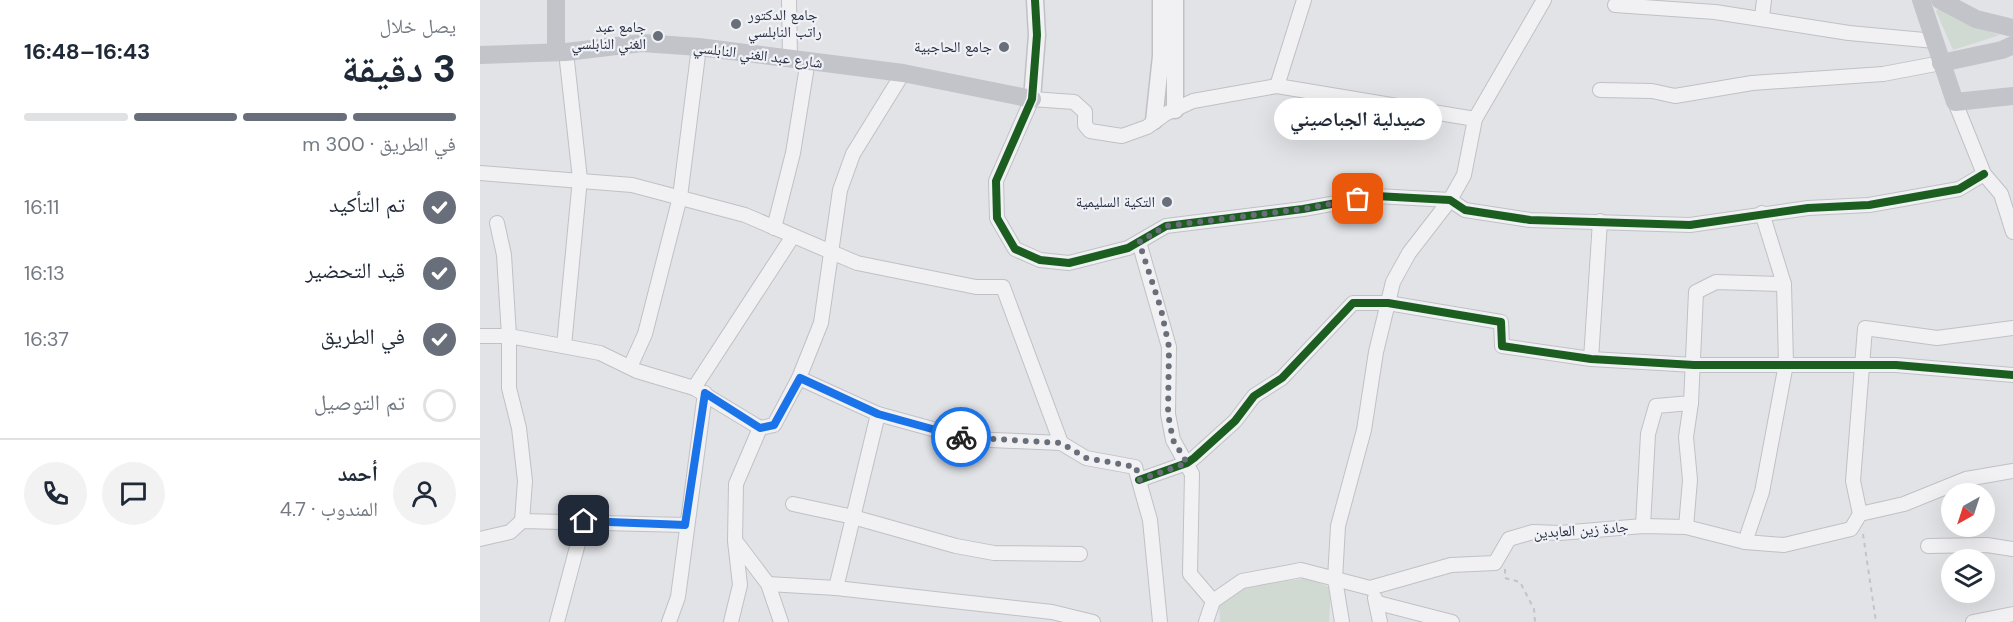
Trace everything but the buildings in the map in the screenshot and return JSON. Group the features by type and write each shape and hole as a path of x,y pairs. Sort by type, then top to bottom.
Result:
{"main road":[{"path":"556,0 561,51"},
{"path":"1921,0 1955,102 2013,96"},
{"path":"1940,0 1976,19 2013,28"},
{"name":"شارع عبد الغني النابلسي","path":"480,55 561,51 642,43 699,47 903,73 1032,99"},
{"path":"1941,63 2002,50 2013,45"}],"street":[{"path":"789,0 790,58"},
{"path":"1035,0 1036,35 1032,99 996,181 997,218 1015,249 1040,260 1069,263 1128,248 1166,226 1303,209 1376,196 1450,200 1465,210 1530,220 1690,225 1762,213 1869,205 1959,189 1984,174"},
{"path":"1161,0 1175,110"},
{"path":"1154,121 1168,66 1175,0"},
{"path":"1277,86 1304,0"},
{"path":"1342,622 1335,579 1338,526 1364,430 1376,352 1393,282 1409,253 1450,200 1464,175 1475,119 1544,0"},
{"path":"1762,17 1764,0"},
{"path":"1615,5 1762,17 1849,33 1935,41"},
{"path":"630,367 645,334 680,197 699,47"},
{"path":"561,51 580,179 564,346"},
{"path":"774,228 793,153 808,60"},
{"path":"1600,90 1652,91 1675,96 1752,82 1883,74 1941,63"},
{"path":"480,336 509,336 600,352 630,367 699,391 760,428 774,425 800,378 821,323 840,190 853,154 903,73"},
{"path":"1032,99 1074,102 1085,111 1085,125 1090,131 1122,136 1147,127 1175,110 1209,97 1277,86 1475,119"},
{"path":"1955,102 1984,174 2001,194 2013,232"},
{"path":"480,173 511,177 580,179 632,185 745,215 857,263 975,287 1003,287 1061,443"},
{"path":"1745,542 1762,492 1786,364 1784,284 1762,213"},
{"path":"1591,359 1600,221"},
{"path":"497,223 504,255 509,336 509,388 519,428 525,481 522,521"},
{"path":"669,622 678,597 699,391 793,236"},
{"path":"1139,242 1161,309 1169,347 1168,414 1173,440 1192,474 1190,574 1213,601"},
{"path":"1686,527 1690,480 1686,437 1694,365 1696,292 1716,282 1784,284"},
{"path":"1139,480 1187,463 1235,421 1254,396 1282,378 1353,303 1388,303 1501,322 1502,346 1591,359 1694,365 1896,365 2013,375"},
{"path":"2013,328 1937,339 1868,326 1860,366 1853,482 1860,514 1904,504 1966,479 2013,470"},
{"path":"800,378 878,414 969,439 1061,443 1086,458 1136,467 1150,520 1160,622"},
{"path":"1643,526 1648,434 1656,406 1691,403"},
{"path":"836,588 878,414"},
{"path":"731,622 740,585 735,541 736,484 760,428"},
{"path":"793,504 853,517 956,546 985,551 1080,554"},
{"name":"جادة زين العابدين","path":"1370,588 1451,565 1495,563 1509,539 1533,532 1560,533 1643,526 1686,527 1745,542 1784,545 1851,529 1860,514"},
{"path":"480,538 510,532 522,521 685,525"},
{"path":"557,622 584,521"},
{"path":"735,541 768,584 781,622"},
{"path":"1928,546 1987,545 2013,549"},
{"path":"1206,622 1213,601 1242,581 1301,570 1370,588 1378,603 1380,622"},
{"path":"768,584 836,588 1053,612 1093,622"},
{"path":"1378,603 1452,622"},
{"path":"1973,622 2013,614"}],"path":[{"path":"1860,514 1876,622"},
{"path":"1503,552 1505,578 1520,582 1534,609 1534,622"}],"shaded area":[{"path":"1942,6 1968,24 2000,35 1953,50 1936,11"},
{"path":"1308,578 1331,588 1329,622 1220,622 1219,606 1244,587"}],"cycle path":[{"path":"1035,0 1037,35 1032,99 996,181 997,218 1015,249 1040,260 1069,263 1128,248 1166,226 1303,209 1376,196 1450,200 1465,210 1530,220 1690,225 1808,208 1869,205 1959,189 1984,174"},
{"path":"1139,480 1187,463 1194,458 1235,421 1254,396 1282,378 1353,303 1388,303 1501,322 1502,346 1591,359 1694,365 1896,365 2013,375"}],"way so far":[{"path":"961,437 1061,443 1086,458 1136,467 1139,480 1187,463 1173,440 1168,414 1169,347 1161,309 1139,242 1166,226 1303,209 1358,199"}],"place":[{"name":"جامع الدكتور راتب النابلسي","path":"736,24"},
{"name":"جامع عبد الغني النابلسي","path":"658,36"},
{"name":"جامع الحاجبية","path":"1004,47"},
{"name":"صيدلية الجباصيني","path":"1358,199"},
{"name":"التكية السليمية","path":"1167,202"}],"route":[{"path":"584,521 685,525 700,439 705,393 760,428 774,425 800,378 878,414 961,437"}]}
